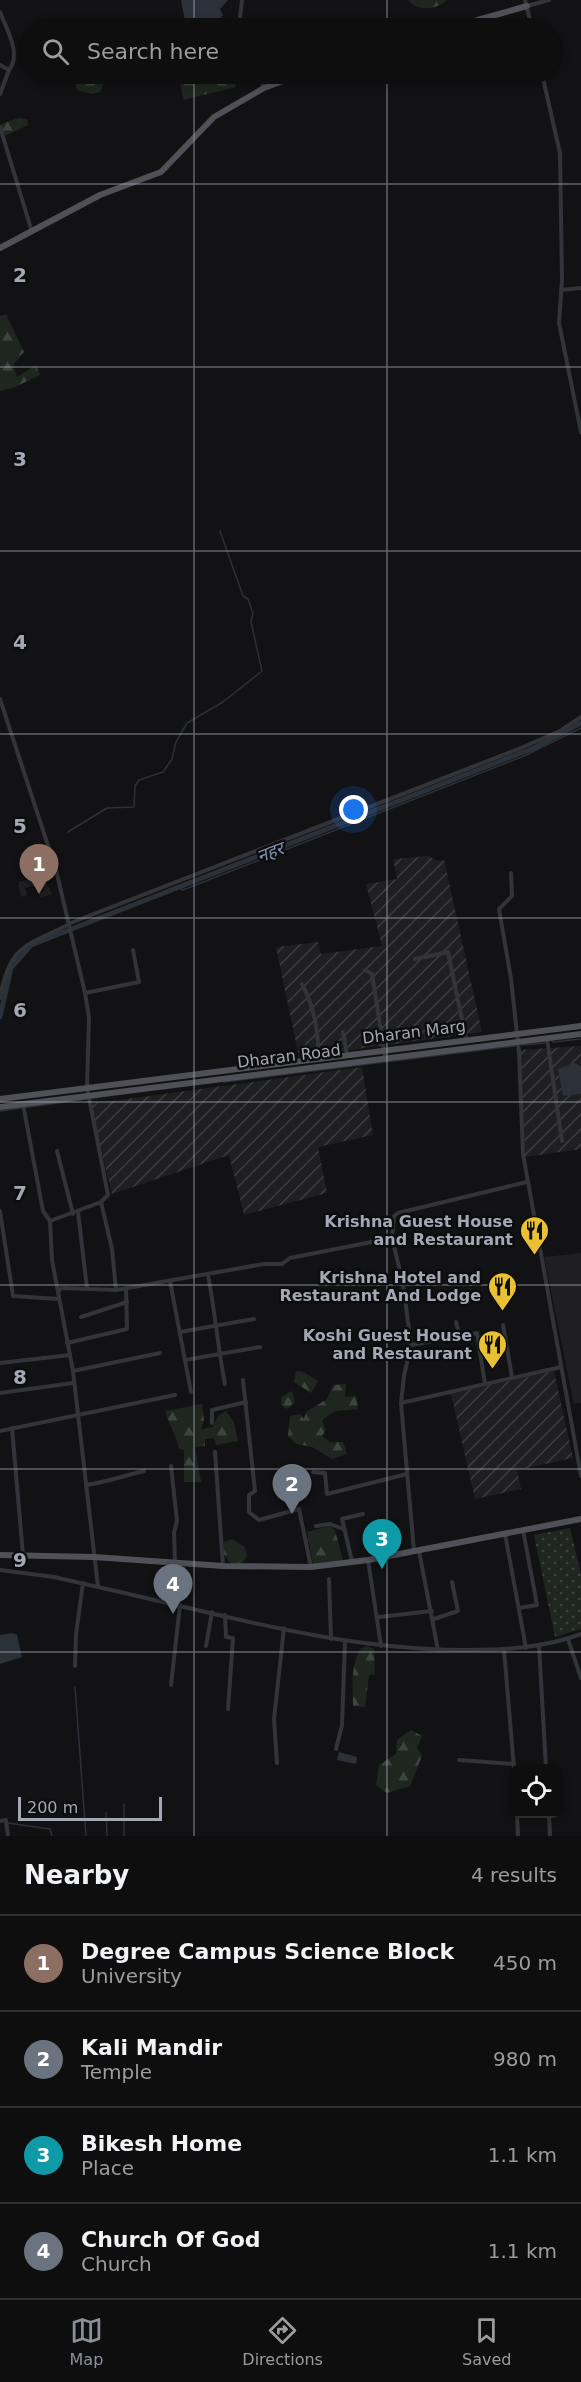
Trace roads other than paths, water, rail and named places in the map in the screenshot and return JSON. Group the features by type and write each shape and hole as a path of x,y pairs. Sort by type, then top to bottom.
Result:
{"main road":[{"path":"481,18 526,3"},
{"path":"0,248 100,195 161,172 214,117 275,84"},
{"name":"Dharan Marg","path":"0,1099 581,1026"},
{"name":"Dharan Road","path":"0,1107 581,1034"},
{"path":"0,1555 94,1557 223,1566 311,1567 368,1560 581,1519"}],"street":[{"path":"240,18 242,0"},
{"path":"530,18 526,3 549,0"},
{"path":"0,12 13,47 14,57 0,94"},
{"path":"0,65 9,70"},
{"path":"262,84 264,88"},
{"path":"544,84 560,153 561,290 559,323 581,432"},
{"path":"0,127 32,233"},
{"path":"561,290 581,288"},
{"path":"0,699 56,870 85,993 89,1017 87,1088 108,1195 101,1202 50,1221"},
{"path":"0,998 10,964 22,946 68,925 522,748 560,731 581,717"},
{"path":"511,873 513,896 499,909 511,979 518,1041 520,1132 527,1182 581,1475"},
{"path":"85,993 139,982 133,950"},
{"path":"415,959 448,952 466,1039"},
{"path":"365,970 372,975 386,1057"},
{"path":"302,984 310,999 319,1037 318,1058"},
{"path":"343,1032 347,1054"},
{"path":"547,1038 562,1141"},
{"path":"23,1104 43,1211 50,1221 58,1293 73,1371 98,1587"},
{"path":"57,1151 73,1214"},
{"path":"438,1650 434,1619 416,1551 407,1474 402,1403 404,1376 411,1346 403,1284 393,1238 394,1216 527,1182"},
{"path":"101,1202 112,1249 116,1290"},
{"path":"0,1211 13,1296 59,1299"},
{"path":"78,1212 87,1288"},
{"path":"58,1293 61,1288 126,1289 264,1264 282,1264 290,1258 393,1238"},
{"path":"208,1275 218,1326 219,1354 225,1384"},
{"path":"170,1281 190,1392"},
{"path":"67,1343 127,1329 126,1289"},
{"path":"81,1317 127,1302"},
{"path":"180,1332 254,1319"},
{"path":"456,1322 460,1336"},
{"path":"503,1325 512,1377"},
{"path":"411,1346 477,1334 485,1384"},
{"path":"184,1360 260,1347"},
{"path":"73,1371 160,1353"},
{"path":"0,1363 70,1355"},
{"path":"402,1403 561,1367"},
{"path":"243,1380 255,1491 249,1495 249,1512 259,1520 299,1509 311,1567"},
{"path":"0,1393 74,1383"},
{"path":"0,1431 176,1395"},
{"path":"212,1423 212,1410 246,1402"},
{"path":"12,1428 23,1556"},
{"path":"215,1452 223,1566"},
{"path":"171,1467 177,1521 174,1533 175,1562"},
{"path":"86,1485 112,1481 117,1477 144,1471"},
{"path":"313,1472 325,1473 327,1494 407,1474"},
{"path":"352,1562 342,1519 363,1514"},
{"path":"316,1526 330,1524 344,1529"},
{"path":"519,1608 537,1605 523,1530"},
{"path":"505,1533 526,1648"},
{"path":"368,1560 381,1646"},
{"path":"0,1570 83,1583 331,1639 381,1646 438,1650 504,1650 539,1646 581,1634"},
{"path":"329,1579 331,1639"},
{"path":"434,1619 458,1611 452,1582"},
{"path":"75,1666 76,1634 83,1583"},
{"path":"171,1685 180,1605"},
{"path":"378,1617 432,1611"},
{"path":"206,1646 212,1612"},
{"path":"225,1615 226,1637 233,1638 228,1709"},
{"path":"277,1763 274,1719 284,1628"},
{"path":"568,1639 581,1678"},
{"path":"336,1749 342,1725 345,1641"},
{"path":"539,1646 546,1764"},
{"path":"504,1650 514,1764"},
{"path":"459,1760 509,1765"},
{"path":"517,1818 518,1836"},
{"path":"549,1818 550,1836"},
{"path":"0,1821 6,1820 8,1836"}],"waterway":[{"path":"68,832 107,808 134,807 135,786 139,780 163,772 172,759 176,742 187,723 223,702 262,671 251,622 253,614 248,599 243,596 220,531"},
{"name":"नहर","path":"0,1017 11,968 31,945 534,748 581,723"},
{"name":"नहर","path":"179,886 182,890 188,888 524,756 581,728"},
{"path":"552,1042 581,1039"},
{"path":"522,1045 546,1043"},
{"path":"224,1082 515,1046"},
{"path":"93,1098 100,1097"},
{"path":"0,1111 87,1099"},
{"path":"75,1687 86,1836"},
{"path":"124,1804 124,1836"},
{"path":"106,1813 107,1836"},
{"path":"8,1823 50,1829 52,1836"}],"place":[{"name":"Degree Campus Science Block","path":"39,894"},
{"name":"Krishna Guest House and Restaurant","path":"534,1256"},
{"name":"Krishna Hotel and Restaurant And Lodge","path":"502,1312"},
{"name":"Koshi Guest House and Restaurant","path":"493,1370"},
{"name":"Kali Mandir","path":"292,1514"},
{"name":"Bikesh Home","path":"382,1569"},
{"name":"Church Of God","path":"173,1614"}]}
